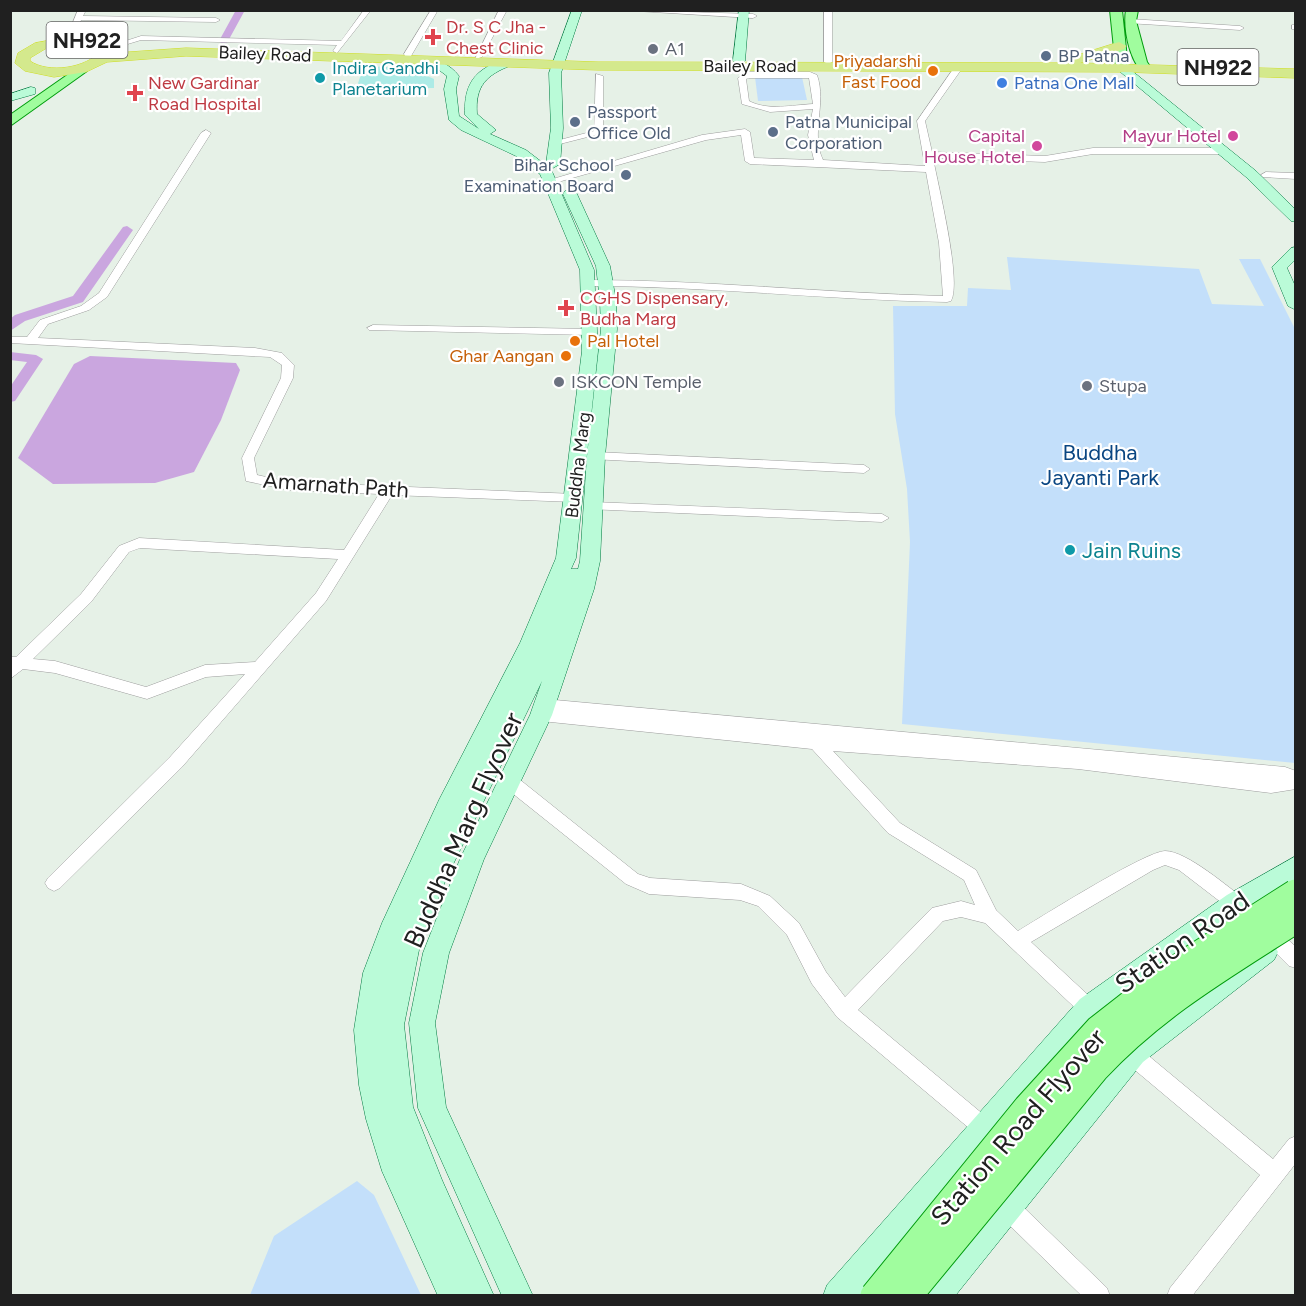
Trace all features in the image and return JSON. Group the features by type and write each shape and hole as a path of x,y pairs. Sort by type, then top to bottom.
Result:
{"highway":[{"name":"Bailey Road","path":"17,58 49,43 68,40 94,40 106,53 338,51"},
{"name":"Bailey Road","path":"17,58 36,71 53,72 82,68 106,53 198,41 508,63 558,62"},
{"path":"1060,65 1094,56 1119,46"},
{"path":"1137,47 1166,67 1157,82"},
{"name":"Bailey Road","path":"415,57 745,66 928,66 955,72 1060,65"},
{"name":"Bailey Road","path":"745,66 828,62 1143,66"},
{"path":"1060,65 1140,84"},
{"name":"NH922","path":"1143,66 1296,72"}],"main road":[{"path":"553,164 558,62 577,10"},
{"path":"1116,10 1121,65 1140,84 1271,192 1296,218"},
{"path":"745,66 749,13"},
{"path":"1131,16 1143,66 1157,82 1296,202"},
{"name":"Buddha Marg","path":"415,57 443,66 450,71 453,76 450,89 453,117 465,127 521,153 557,180 590,232 606,283 609,329 593,506 575,569"},
{"name":"Buddha Marg","path":"508,63 492,68 475,81 470,105 471,115 478,123 533,150 553,164 584,257 588,283 590,332 587,387 575,498 575,569"},
{"path":"10,122 82,68"},
{"path":"10,106 53,72"},
{"path":"10,98 31,91"},
{"path":"1296,251 1279,267 1296,306"},
{"path":"518,1296 432,1108 422,1023 436,953 472,859 542,710 584,590 575,569"},
{"path":"454,1296 397,1171 380,1119 373,1085 368,1030 375,973 451,800 525,654 575,569"},
{"name":"Buddha Marg Flyover","path":"479,1296 430,1187 399,1107 391,1025 407,945 434,879 537,669 575,569"},
{"name":"Station Road","path":"838,1296 1089,1008 1236,903 1296,866"},
{"name":"Station Road Flyover","path":"875,1296 1028,1108 1099,1030 1172,973 1296,894"},
{"name":"Station Road Flyover","path":"907,1296 1095,1068 1124,1037 1162,1005 1296,918"},
{"path":"935,1296 1133,1053 1290,945"}],"street":[{"path":"198,41 225,10"},
{"path":"198,41 228,39 338,51 368,10"},
{"path":"415,57 435,10"},
{"path":"478,57 503,10"},
{"path":"623,10 749,13"},
{"path":"828,10 828,62"},
{"path":"68,40 80,14 216,20"},
{"path":"1131,16 1240,28"},
{"path":"818,106 765,108 749,105 744,102 742,78 745,66 814,77 818,106 813,133 816,157 820,163"},
{"path":"588,283 667,283 892,298 948,299 950,294 944,243 921,120 955,72"},
{"path":"555,144 598,133 599,76"},
{"path":"557,180 705,137 745,132 750,161 930,169"},
{"path":"30,341 44,322 85,308 103,295 154,220 206,133"},
{"path":"929,155 1045,159 1094,151 1224,151"},
{"path":"1266,175 1296,176"},
{"path":"373,328 590,332"},
{"name":"Amarnath Path","path":"10,340 273,353 288,365 287,378 248,458 251,478 289,486 575,498"},
{"path":"596,456 864,469"},
{"path":"54,883 176,762 321,597 382,503 387,490"},
{"path":"593,506 882,518"},
{"path":"14,666 86,598 124,549 130,545 139,543 348,555"},
{"path":"14,666 55,667 147,693 205,671 259,667"},
{"path":"542,710 969,749 1271,786 1296,781"},
{"path":"812,736 894,828 970,875 990,916 1089,1008 1143,1064 1274,1173"},
{"path":"508,780 632,879 649,886 741,892 764,901 793,930 819,978 844,1011 983,1127"},
{"path":"1017,940 1147,865 1165,858 1185,865 1290,945"},
{"path":"844,1011 938,914 961,909 990,916"},
{"path":"1178,1296 1296,1146"},
{"path":"1007,1207 1099,1296"}],"shaded area":[{"path":"364,66 409,68 434,79 434,88 356,89"},
{"path":"90,356 236,363 240,370 221,420 194,472 155,483 53,484 18,458 74,364"}],"green space":[{"path":"755,77 802,77 807,100 758,101"},
{"name":"Buddha Jayanti Park","path":"1007,257 1199,269 1212,304 1264,306 1239,259 1260,259 1295,329 1295,763 902,724 910,542 907,489 895,414 893,306 967,306 968,288 1011,290"},
{"path":"357,1181 374,1195 421,1295 250,1295 274,1236"}],"waterway":[{"path":"224,41 241,10"},
{"path":"10,327 20,318 78,299 127,230"},
{"path":"10,356 36,359 10,398"}],"place":[{"name":"Dr. S C Jha - Chest Clinic","path":"433,37"},
{"name":"A1","path":"653,49"},
{"name":"BP Patna","path":"1046,56"},
{"name":"Priyadarshi Fast Food","path":"933,71"},
{"name":"Indira Gandhi Planetarium","path":"320,78"},
{"name":"Patna One Mall","path":"1002,83"},
{"name":"New Gardinar Road Hospital","path":"135,93"},
{"name":"Passport Office Old","path":"575,122"},
{"name":"Patna Municipal Corporation","path":"773,132"},
{"name":"Mayur Hotel","path":"1233,136"},
{"name":"Capital House Hotel","path":"1037,146"},
{"name":"Bihar School Examination Board","path":"626,175"},
{"name":"CGHS Dispensary, Budha Marg","path":"566,308"},
{"name":"Pal Hotel","path":"575,341"},
{"name":"Ghar Aangan","path":"566,356"},
{"name":"ISKCON Temple","path":"559,382"},
{"name":"Stupa","path":"1087,386"},
{"name":"Jain Ruins","path":"1070,550"}]}
